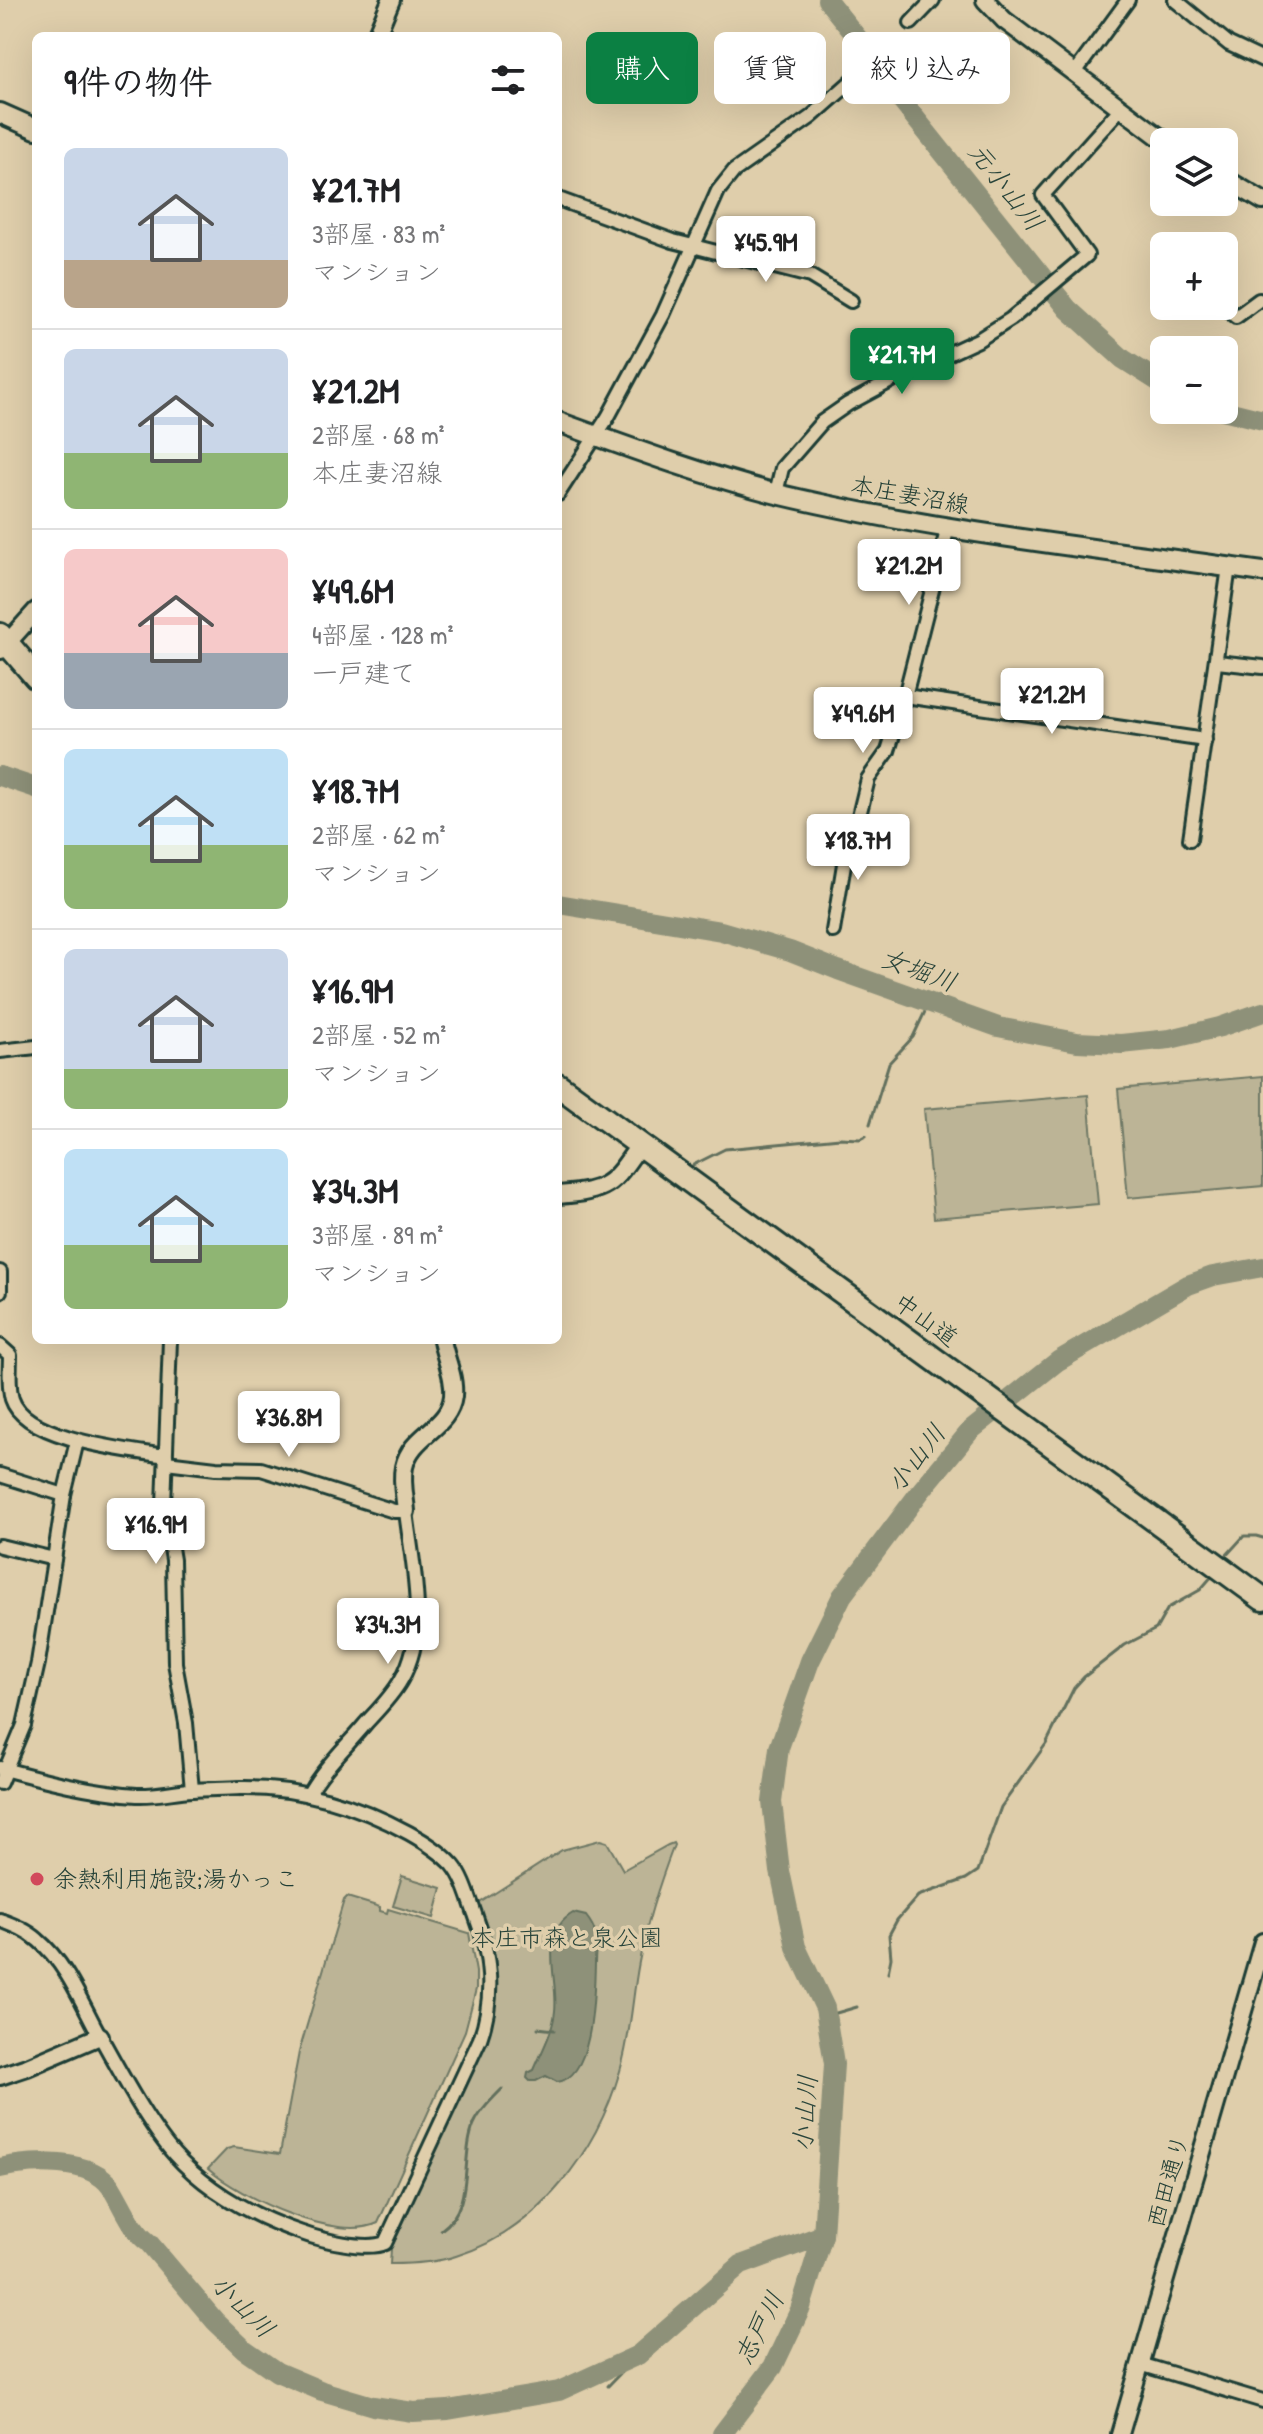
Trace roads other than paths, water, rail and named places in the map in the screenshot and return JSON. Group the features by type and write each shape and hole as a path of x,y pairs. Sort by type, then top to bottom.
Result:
{"highway":[{"path":"2,643 32,673"},
{"name":"中山道","path":"562,1088 1263,1599"}],"main road":[{"path":"0,113 32,127"},
{"name":"本庄妻沼線","path":"562,424 776,493 891,518 1263,572"}],"street":[{"path":"378,32 391,0"},
{"path":"911,23 933,0"},
{"path":"985,0 1004,20 1150,130"},
{"path":"1074,74 1128,0"},
{"path":"1175,0 1229,44 1263,60"},
{"path":"562,488 608,417 663,315 718,191 734,171 811,117 842,90"},
{"path":"776,493 782,468 822,422 900,376 978,340 1027,307 1087,255 1043,195 1121,108"},
{"path":"1238,186 1263,201"},
{"path":"562,200 691,247 810,276 851,301"},
{"path":"1238,316 1259,300"},
{"path":"833,931 846,852 857,824 868,779 888,751 948,527"},
{"path":"1190,839 1229,567"},
{"path":"2,643 32,615"},
{"path":"1217,662 1263,667"},
{"path":"905,696 1205,740"},
{"path":"0,1051 32,1047"},
{"path":"562,1195 594,1191 606,1186 615,1179 640,1144"},
{"path":"0,1272 0,1291"},
{"path":"170,1344 164,1505 174,1568 175,1663 186,1723 192,1790"},
{"path":"308,1795 400,1683 411,1659 416,1632 416,1603 403,1473 408,1455 417,1441 445,1417 450,1408 453,1385 443,1344"},
{"path":"0,1346 10,1355 12,1398 22,1416 77,1441 216,1468 261,1469 394,1511 406,1511"},
{"path":"0,1783 2,1769 24,1725 42,1643 64,1495 77,1441"},
{"path":"0,1475 64,1495"},
{"path":"0,1546 54,1559"},
{"path":"0,1920 33,1936 54,1957 161,2138 189,2170 211,2188 258,2215 311,2236 357,2244 385,2243 480,2039 489,2004 488,1961 480,1926 455,1868 425,1842 367,1812 308,1795 262,1788 138,1795 2,1769"},
{"name":"西田通り","path":"1120,2434 1257,1984 1263,1942"},
{"path":"0,2076 100,2036"},
{"path":"1140,2364 1263,2401"}],"waterway":[{"name":"元小山川","path":"827,0 864,46 892,89 1068,309 1123,359 1150,376"},
{"name":"元小山川","path":"1238,414 1263,420"},
{"name":"女堀川","path":"0,776 32,787"},
{"name":"女堀川","path":"562,905 721,931 790,951 998,1027 1077,1042 1121,1044 1170,1039 1220,1027 1263,1012"},
{"path":"870,1124 889,1063 913,1037 929,1003"},
{"path":"693,1165 725,1149 840,1138 860,1139 866,1136"},
{"name":"小山川","path":"722,2434 773,2367 800,2310 823,2235 834,2064 825,2008 796,1947 780,1871 772,1802 779,1748 810,1661 842,1596 970,1431 1058,1361 1188,1285 1213,1276 1263,1267"},
{"path":"1224,1558 1244,1536 1263,1538"},
{"path":"888,1973 891,1958 889,1935 897,1920 918,1896 966,1879 978,1871 1001,1807 1046,1744 1074,1688 1125,1645 1156,1629 1168,1608 1200,1590 1213,1575"},
{"path":"826,2016 857,2007"},
{"path":"538,2028 554,2030"},
{"path":"441,2230 459,2208 474,2124 502,2089"},
{"name":"小山川","path":"0,2168 60,2164 75,2166 102,2178 111,2187 137,2231 215,2321 244,2349 277,2372 322,2391 373,2406 413,2412 448,2410 559,2391 638,2355 741,2265 823,2235"},
{"path":"608,2386 638,2355"}],"place":[{"name":"余熱利用施設;湯かっこ","path":"37,1879"}],"park label":[{"name":"本庄市森と泉公園","path":"567,1938"}],"water label":[{"name":"志戸川","path":"759,2328"}]}
